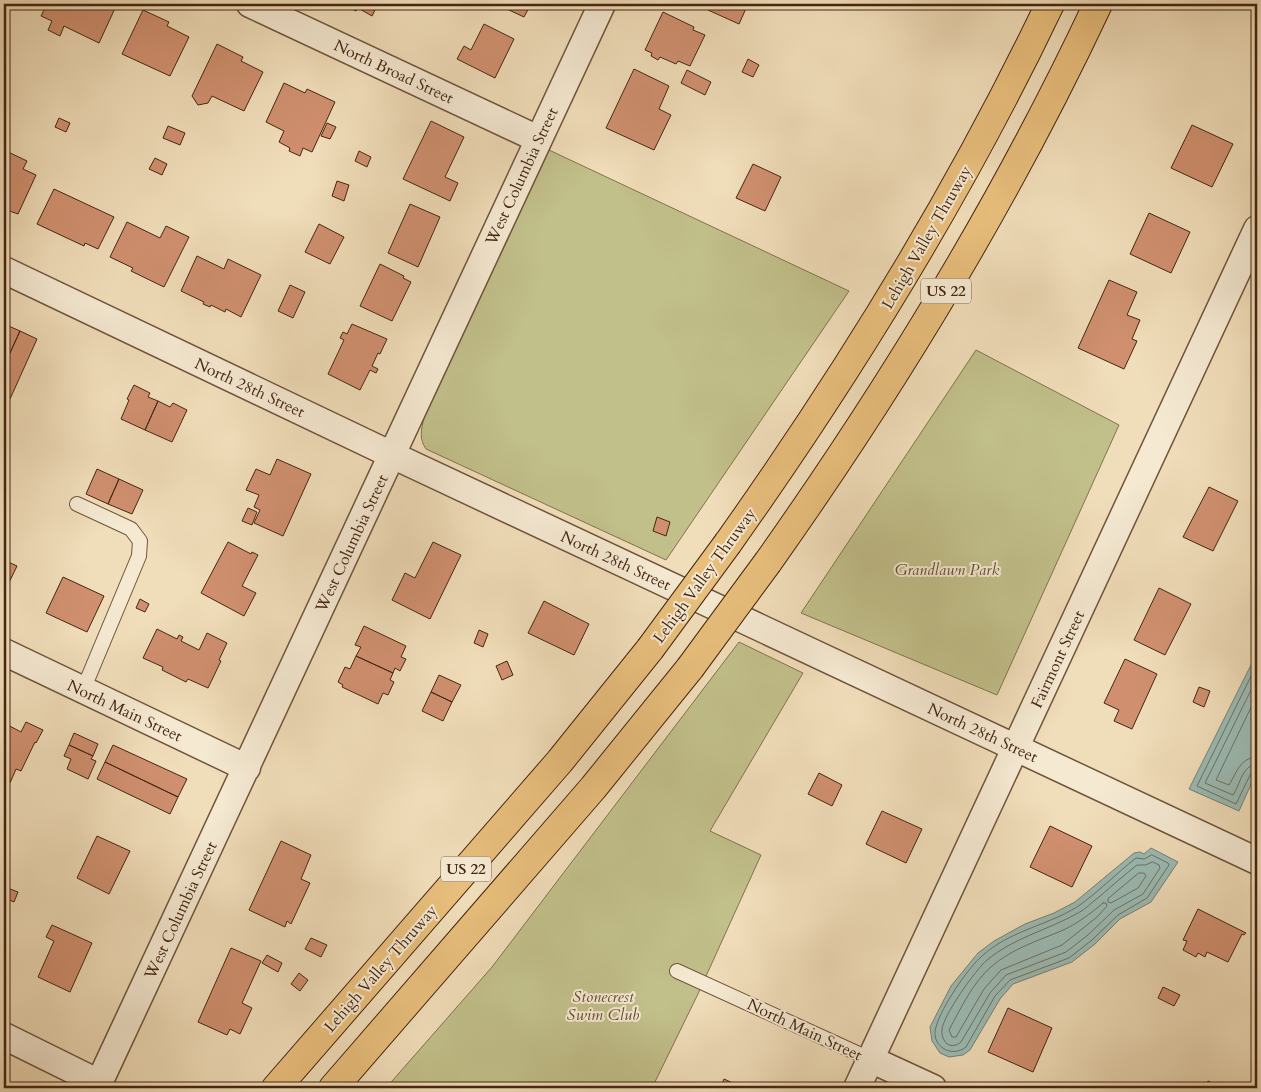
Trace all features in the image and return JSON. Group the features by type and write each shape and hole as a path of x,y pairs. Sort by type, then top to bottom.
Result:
{"highway":[{"name":"Lehigh Valley Thruway","path":"276,1088 560,761 650,649 728,543 832,392 914,259 977,147 1050,4"},
{"name":"US 22","path":"333,1088 586,796 690,668 819,490 916,340 962,264 1048,105 1098,4"}],"street":[{"name":"North Broad Street","path":"250,4 538,139"},
{"name":"West Columbia Street","path":"4,1036 99,1082 602,4"},
{"name":"Fairmont Street","path":"856,1088 1257,229"},
{"name":"North 28th Street","path":"4,270 1257,861"},
{"name":"North Main Street","path":"4,652 246,768"},
{"name":"North Main Street","path":"870,1059 933,1088"}],"lane":[{"path":"77,504 130,529 140,541 139,556 82,690"},
{"name":"North Main Street","path":"677,971 870,1059"}],"green space":[{"path":"549,150 849,291 666,560 426,449 422,442 421,430 424,418"},
{"name":"Grandlawn Park","path":"976,350 1119,425 997,695 801,613"},
{"name":"Stonecrest Swim Club","path":"739,642 803,673 710,831 761,855 697,996 652,1088 386,1088 492,967"}],"water":[{"path":"1257,653 1257,771 1239,811 1189,789"},
{"path":"1151,848 1178,862 1151,902 1120,919 1095,944 1072,962 1013,984 1000,999 970,1050 963,1055 949,1057 940,1053 932,1041 930,1027 951,986 978,953 994,941 1025,924 1054,913 1075,902 1134,853 1140,852 1144,854"}],"building":[{"path":"47,4 117,4 99,43 64,26 60,36 48,30 52,21 41,16"},
{"path":"349,4 378,4 372,16 358,8 356,11 350,8 352,5"},
{"path":"496,4 531,4 524,17"},
{"path":"703,4 748,4 739,24 708,10 709,7"},
{"path":"143,10 169,22 167,26 189,37 170,76 122,54"},
{"path":"663,12 694,27 693,30 705,35 690,66 678,61 676,64 660,57 658,60 651,56 652,53 645,50"},
{"path":"484,24 514,39 495,78 457,59 464,46 471,50"},
{"path":"217,44 243,57 241,61 263,72 244,111 212,96 208,103 198,105 192,96"},
{"path":"748,59 759,65 753,77 742,72"},
{"path":"634,69 669,86 659,109 671,115 654,150 606,128"},
{"path":"687,70 711,82 705,95 681,83"},
{"path":"284,83 305,93 307,89 335,102 312,152 303,148 300,156 289,151 290,148 279,142 284,131 266,122"},
{"path":"59,118 70,123 66,132 55,127"},
{"path":"431,121 464,137 445,177 458,183 450,201 403,179"},
{"path":"327,123 336,127 330,139 321,136"},
{"path":"1192,125 1233,144 1212,187 1171,168"},
{"path":"168,126 185,133 180,145 163,138"},
{"path":"4,150 27,161 23,169 36,175 18,214 4,209"},
{"path":"359,151 371,157 367,167 355,161"},
{"path":"155,158 167,164 162,175 149,169"},
{"path":"753,164 781,177 765,211 736,198"},
{"path":"337,181 349,185 344,201 332,196"},
{"path":"54,189 114,217 98,249 85,243 84,246 37,224"},
{"path":"410,204 440,217 418,267 388,253"},
{"path":"1149,213 1190,232 1171,273 1130,254"},
{"path":"127,222 160,238 166,226 189,237 164,287 131,271 133,268 110,257"},
{"path":"319,224 344,237 330,264 305,252"},
{"path":"197,256 224,269 228,259 261,275 241,317 226,309 225,312 211,305 210,307 203,304 204,302 181,291"},
{"path":"380,264 404,276 403,278 411,282 392,321 360,306"},
{"path":"1109,280 1137,292 1127,315 1140,320 1132,339 1137,341 1124,369 1078,348"},
{"path":"290,285 305,292 293,318 278,311"},
{"path":"4,324 20,331 4,366"},
{"path":"352,324 387,339 372,366 378,369 376,373 370,370 360,390 328,374 344,340 340,338 343,332 347,334"},
{"path":"20,331 37,339 10,399 4,396 4,366"},
{"path":"134,385 150,393 148,397 158,401 145,430 121,419 129,400 127,399"},
{"path":"158,401 170,407 173,403 187,410 172,442 145,430"},
{"path":"277,459 311,474 283,536 254,523 260,510 254,507 259,495 246,490 256,469 270,475"},
{"path":"97,469 119,479 108,504 86,494"},
{"path":"119,479 143,490 132,514 108,504"},
{"path":"1209,487 1238,501 1213,551 1183,537"},
{"path":"248,508 257,512 252,525 242,521"},
{"path":"657,517 670,522 666,536 653,531"},
{"path":"228,542 251,554 252,552 258,555 242,586 256,593 244,616 201,593"},
{"path":"433,542 461,555 430,619 392,600 405,573 415,578"},
{"path":"4,560 17,566 4,593"},
{"path":"63,577 104,596 87,632 46,613"},
{"path":"1159,588 1191,604 1165,655 1134,640"},
{"path":"140,599 149,604 145,612 136,608"},
{"path":"544,601 589,624 574,655 528,633"},
{"path":"364,626 406,646 401,657 406,659 400,671 395,668 393,673 356,656 361,647 355,645"},
{"path":"157,629 177,639 179,635 183,637 181,641 199,650 207,633 227,643 208,688 188,679 186,682 162,670 163,667 143,658"},
{"path":"479,630 488,634 483,647 474,643"},
{"path":"356,656 393,673 390,680 394,682 388,695 383,693 378,704 342,687 343,685 338,682 345,667 350,669"},
{"path":"1125,659 1157,674 1132,729 1114,721 1119,710 1104,703"},
{"path":"507,661 513,675 502,680 496,666"},
{"path":"439,675 461,685 452,702 431,692"},
{"path":"1199,687 1210,691 1204,707 1193,702"},
{"path":"431,692 452,702 443,721 422,711"},
{"path":"4,712 8,714 4,723"},
{"path":"26,722 43,730 21,771 16,769 10,783 4,780 4,723 21,732"},
{"path":"74,733 98,744 93,756 69,745"},
{"path":"69,745 93,756 91,759 96,761 88,779 67,769 71,759 64,756"},
{"path":"113,745 187,779 178,797 105,762"},
{"path":"105,762 178,797 170,814 97,779"},
{"path":"819,773 842,785 832,806 808,794"},
{"path":"882,811 922,829 906,863 866,844"},
{"path":"1050,826 1092,846 1072,887 1030,867"},
{"path":"97,836 130,851 109,894 77,878"},
{"path":"281,841 311,855 301,879 310,883 291,924 287,921 285,927 249,910"},
{"path":"5,887 18,892 14,902 4,898"},
{"path":"1198,909 1246,933 1242,934 1228,962 1207,952 1205,957 1198,953 1196,957 1183,950 1187,941 1183,940"},
{"path":"52,925 92,943 70,992 38,977 54,941 46,937"},
{"path":"311,938 327,945 321,957 305,949"},
{"path":"231,948 261,961 242,1003 252,1008 240,1034 230,1029 227,1035 198,1022"},
{"path":"267,955 282,963 278,972 262,963"},
{"path":"299,973 308,980 300,991 291,984"},
{"path":"1163,987 1180,995 1174,1006 1158,998"},
{"path":"1008,1008 1052,1028 1033,1072 988,1052"},
{"path":"724,1079 735,1084 733,1088 720,1088"},
{"path":"1208,1081 1223,1088 1204,1088"}]}
